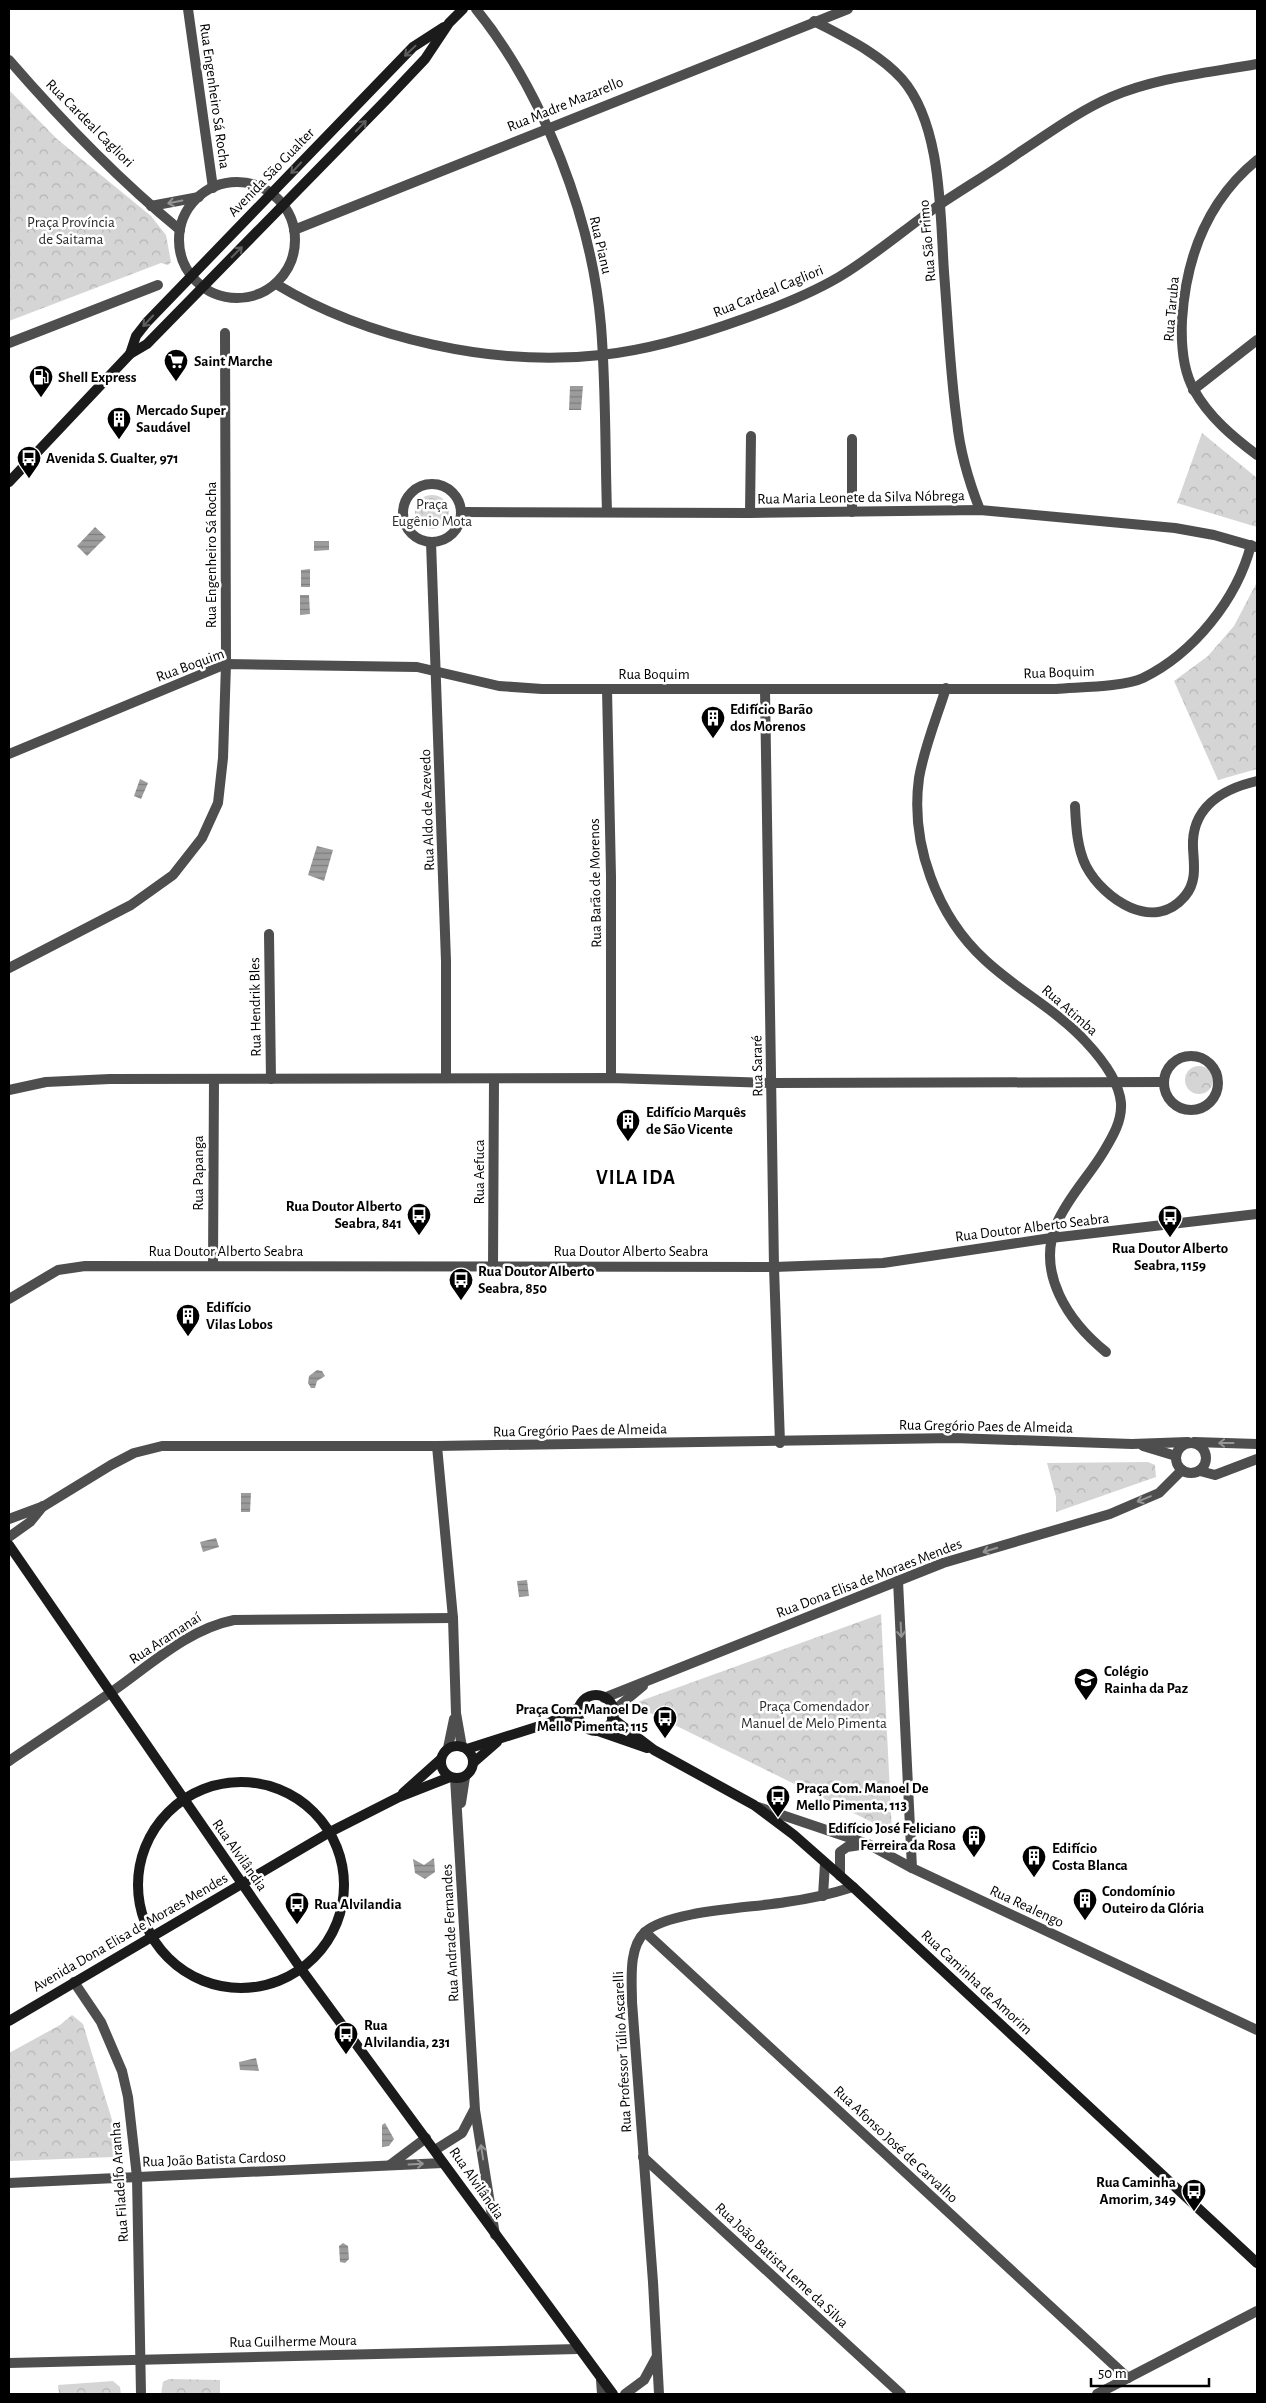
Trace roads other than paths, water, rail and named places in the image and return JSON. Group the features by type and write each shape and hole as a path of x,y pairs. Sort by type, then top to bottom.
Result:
{"street":[{"name":"Rua Engenheiro Sá Rocha","path":"188,9 213,188"},
{"name":"Avenida São Gualter","path":"130,354 140,330 192,276 413,48 449,23 463,9"},
{"name":"Rua Pianu","path":"476,9 510,58 548,127 577,211 588,253 598,300 603,355 607,512"},
{"name":"Rua Madre Mazarello","path":"294,230 548,127 848,9"},
{"name":"Rua São Frimo","path":"814,22 880,60 901,78 923,113 940,205 957,425 967,473 980,510"},
{"name":"Avenida São Gualter","path":"9,482 130,354 147,344 284,206 425,59 449,23"},
{"name":"Rua Cardeal Cagliori","path":"9,60 42,98 151,206 180,230"},
{"name":"Rua Cardeal Cagliori","path":"276,284 304,302 364,325 462,351 537,356 603,355 646,348 700,334 762,312 804,295 838,278 940,205 1072,118 1109,98 1170,78 1257,64"},
{"name":"Rua Taruba","path":"1257,160 1236,177 1219,199 1194,249 1186,280 1181,336 1187,374 1206,409 1227,431 1257,455"},
{"path":"233,182 263,188 272,194 284,206 294,230 295,250 283,277 276,284 257,295 236,298 213,293 203,287 192,276 180,251 180,230 187,212 199,197 213,188 233,182"},
{"path":"151,206 199,197"},
{"path":"9,343 158,285"},
{"name":"Rua Engenheiro Sá Rocha","path":"9,968 132,905 173,874 202,838 218,803 223,758 226,664 225,333"},
{"path":"1194,390 1257,340"},
{"path":"750,513 751,436"},
{"path":"852,439 852,512"},
{"path":"435,483 445,486 454,493 462,512 456,530 440,541 431,542 421,540 412,534 406,526 403,516 404,505 412,492 425,484 435,483"},
{"name":"Rua Maria Leonete da Silva Nóbrega","path":"462,512 750,513 980,510 1175,528 1214,535 1254,546"},
{"name":"Rua Aldo de Azevedo","path":"431,542 446,961 446,1078"},
{"name":"Rua Boquim","path":"9,754 226,664 417,667 437,670 467,680 499,686 542,689 1056,689 1142,679 1182,652 1201,634 1220,608 1246,565 1254,546"},
{"name":"Rua Atimba","path":"946,688 922,764 918,798 918,824 921,846 939,896 949,916 966,940 986,960 1080,1035 1103,1062 1121,1102 1120,1118 1115,1131 1098,1162 1057,1222 1052,1238 1050,1260 1053,1279 1062,1302 1072,1319 1083,1332 1106,1352"},
{"name":"Rua Barão de Morenos","path":"607,689 611,876 611,1078"},
{"name":"Rua Sararé","path":"765,690 774,1267 780,1442"},
{"path":"1075,806 1081,853 1093,876 1105,890 1121,903 1146,912 1161,912 1179,902 1192,884 1194,829 1202,812 1214,799 1227,790 1257,781"},
{"name":"Rua Hendrik Bles","path":"269,934 271,1079"},
{"path":"1188,1056 1198,1057 1207,1062 1214,1070 1217,1090 1212,1100 1204,1107 1194,1110 1184,1109 1174,1104 1168,1096 1164,1082 1170,1067 1178,1060 1188,1056"},
{"path":"9,1090 64,1080 611,1078 772,1083 1164,1082"},
{"name":"Rua Papanga","path":"213,1266 214,1079"},
{"name":"Rua Aefuca","path":"493,1266 494,1079"},
{"name":"Rua Doutor Alberto Seabra","path":"9,1299 58,1270 85,1266 774,1267 883,1263 1052,1238 1257,1214"},
{"name":"Rua Gregório Paes de Almeida","path":"9,1519 44,1506 134,1453 162,1446 437,1446 954,1438 1132,1444 1191,1442 1257,1444"},
{"path":"1200,1471 1206,1461 1206,1455 1200,1445 1191,1442 1178,1450 1176,1462 1182,1470 1188,1473 1200,1471 1215,1475 1257,1460"},
{"name":"Rua Gregório Paes de Almeida","path":"1132,1444 1176,1456"},
{"path":"437,1446 453,1618 456,1713 464,1748 472,1754 474,1762"},
{"name":"Rua Dona Elisa de Moraes Mendes","path":"604,1698 943,1564 1110,1514 1159,1493 1182,1470"},
{"name":"Rua Gregório Paes de Almeida","path":"9,1538 30,1522 44,1506"},
{"name":"Rua Alvilândia","path":"9,1545 301,1970 435,2150 578,2349 613,2394"},
{"path":"898,1581 912,1868"},
{"name":"Rua Aramanaí","path":"9,1761 203,1629 218,1623 234,1620 453,1618"},
{"name":"Rua Dona Elisa de Moraes Mendes","path":"613,1715 648,1682"},
{"path":"448,1748 464,1748 500,1740 549,1723 578,1708 586,1698 592,1696 604,1698 609,1702 613,1715 606,1728 598,1731 586,1729 580,1722 578,1708"},
{"path":"456,1713 448,1748 441,1758 441,1766 457,1777 471,1771 474,1762 500,1740"},
{"name":"Rua Caminha de Amorim","path":"613,1715 654,1750"},
{"path":"549,1723 580,1722"},
{"name":"Rua Caminha de Amorim","path":"598,1731 654,1750 754,1806 794,1835 853,1887 1257,2263"},
{"name":"Avenida Dona Elisa de Moraes Mendes","path":"399,1797 441,1758"},
{"name":"Avenida Dona Elisa de Moraes Mendes","path":"9,2021 330,1832 399,1797 457,1777"},
{"name":"Rua Andrade Fernandes","path":"457,1777 475,2110 495,2235"},
{"path":"242,1781 264,1784 284,1790 302,1801 318,1815 330,1832 340,1856 345,1881 342,1907 330,1938 320,1952 301,1970 267,1986 229,1988 193,1976 177,1966 163,1953 152,1937 140,1908 138,1877 145,1847 152,1833 160,1820 183,1799 201,1789 222,1783 242,1781"},
{"name":"Rua Realengo","path":"754,1806 868,1844 912,1868 1257,2030"},
{"path":"840,1876 840,1852 847,1847 868,1844"},
{"path":"823,1896 825,1862"},
{"path":"645,1932 668,1920 691,1914 823,1896 853,1887"},
{"name":"Rua Professor Túlio Ascarelli","path":"645,1932 636,1946 632,1971 659,2394"},
{"name":"Rua Afonso José de Carvalho","path":"645,1932 1128,2378"},
{"name":"Rua Filadelfo Aranha","path":"74,1982 101,2022 122,2071 132,2124 137,2177 141,2394"},
{"path":"435,2150 462,2133 475,2110"},
{"path":"390,2165 426,2138"},
{"name":"Rua João Batista Leme da Silva","path":"643,2157 901,2394"},
{"name":"Rua João Batista Cardoso","path":"9,2183 443,2163"},
{"path":"1097,2394 1257,2311"},
{"name":"Rua Guilherme Moura","path":"9,2363 578,2349"},
{"path":"625,2394 644,2380 658,2355"},
{"path":"602,2380 602,2394"}],"place":[{"name":"Saint Marche","path":"176,382"},
{"name":"Shell Express","path":"41,398"},
{"name":"Mercado Super Saudável","path":"119,440"},
{"name":"Avenida S. Gualter, 971","path":"29,479"},
{"name":"Edifício Barão dos Morenos","path":"713,739"},
{"name":"Edifício Marquês de São Vicente","path":"628,1142"},
{"name":"Rua Doutor Alberto Seabra, 841","path":"419,1236"},
{"name":"Rua Doutor Alberto Seabra, 1159","path":"1170,1238"},
{"name":"Rua Doutor Alberto Seabra, 850","path":"461,1301"},
{"name":"Edifício Vilas Lobos","path":"188,1337"},
{"name":"Colégio Rainha da Paz","path":"1086,1701"},
{"name":"Praça Com. Manoel De Mello Pimenta, 115","path":"665,1739"},
{"name":"Praça Com. Manoel De Mello Pimenta, 113","path":"778,1818"},
{"name":"Edifício José Feliciano Ferreira da Rosa","path":"974,1858"},
{"name":"Edifício Costa Blanca","path":"1034,1878"},
{"name":"Condomínio Outeiro da Glória","path":"1085,1921"},
{"name":"Rua Alvilandia","path":"297,1925"},
{"name":"Rua Alvilandia, 231","path":"346,2055"},
{"name":"Rua Caminha Amorim, 349","path":"1194,2212"}],"district":[{"name":"VILA IDA","path":"636,1177"}],"park label":[{"name":"Praça Província de Saitama","path":"71,230"},
{"name":"Praça Eugênio Mota","path":"432,512"},
{"name":"Praça Comendador Manuel de Melo Pimenta","path":"814,1714"}]}
